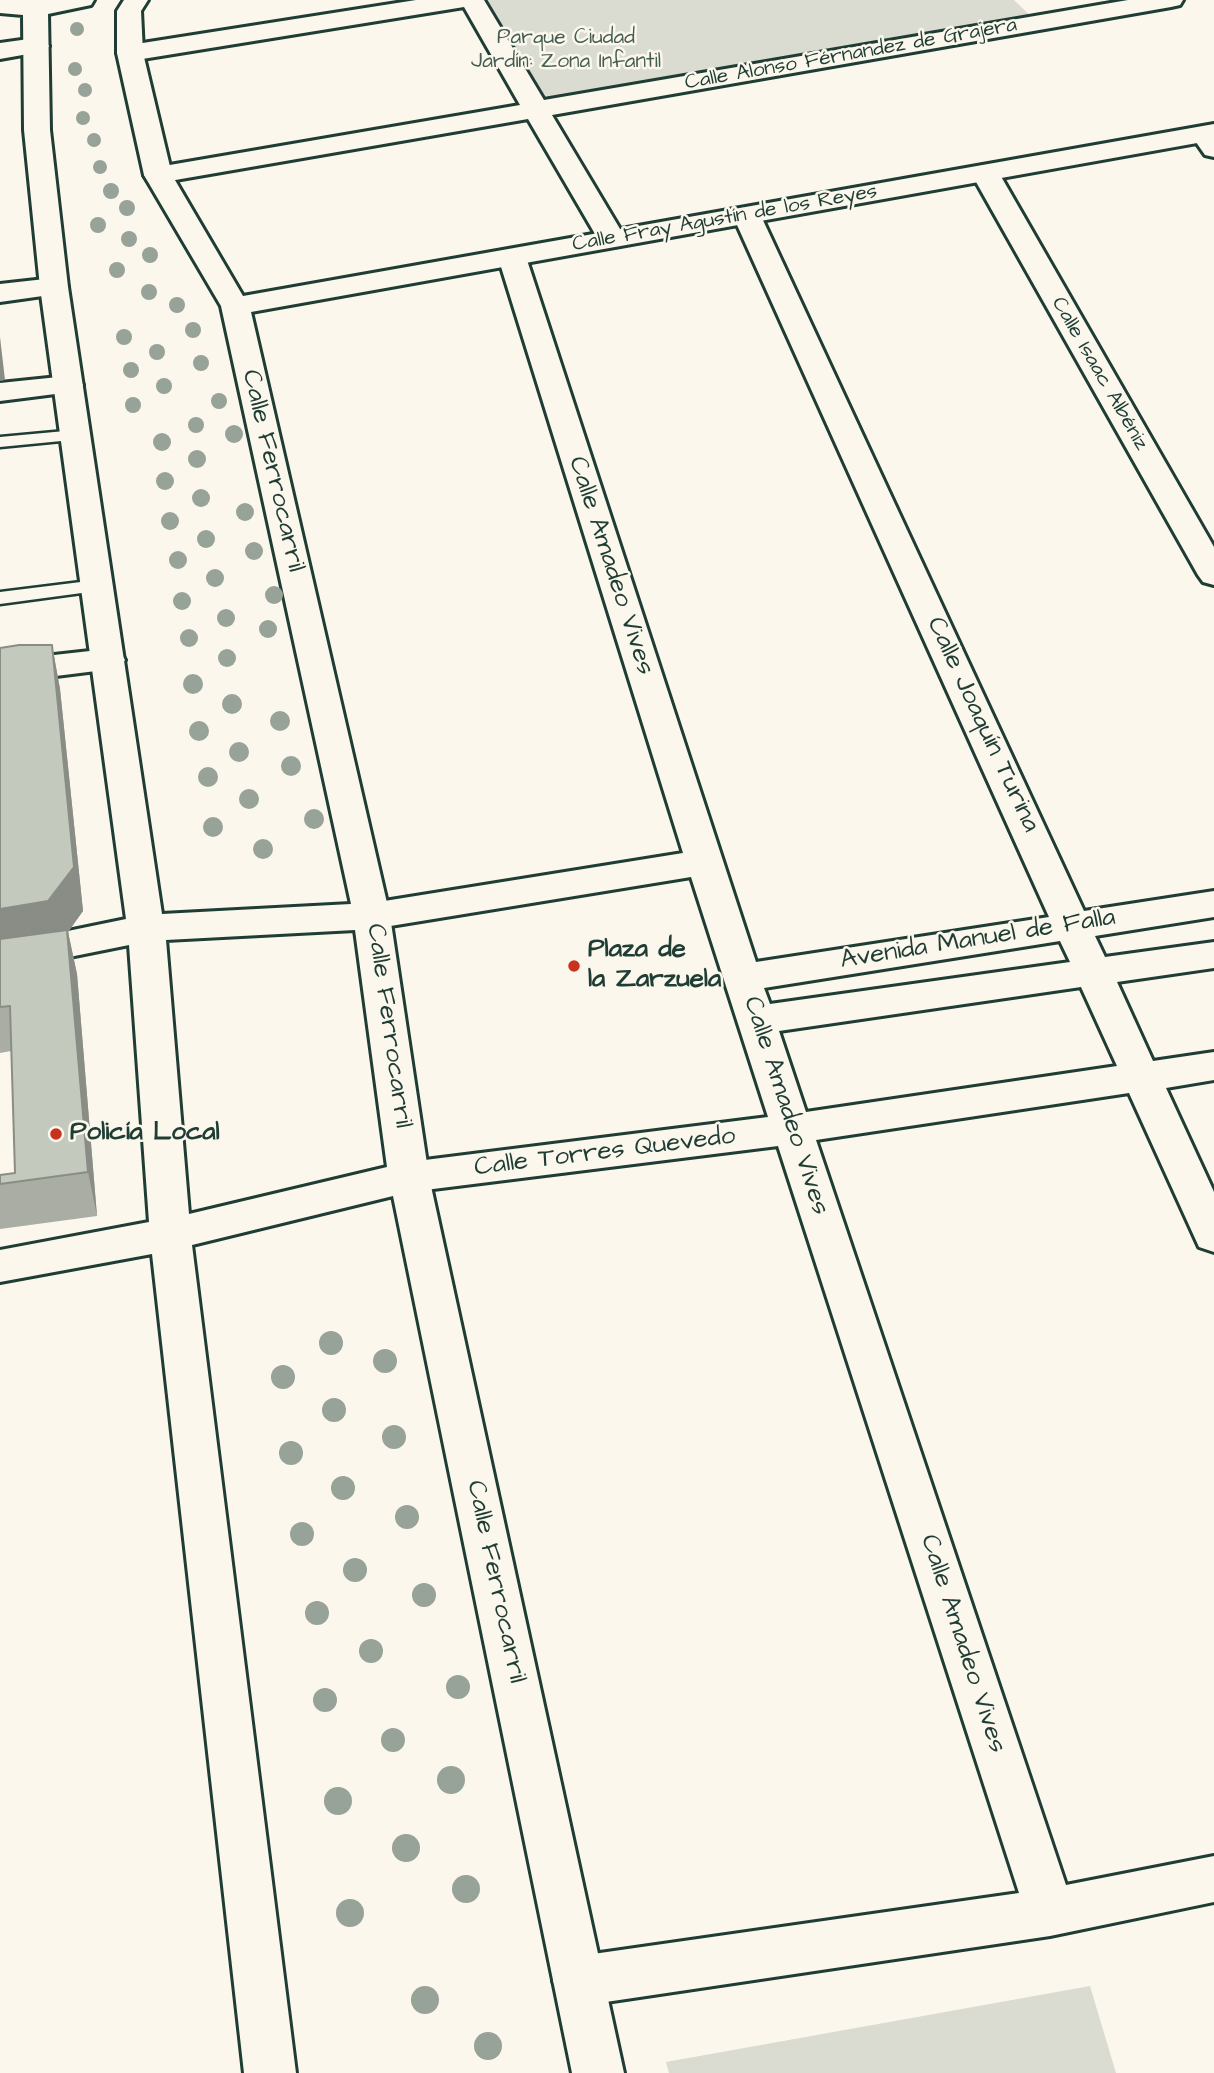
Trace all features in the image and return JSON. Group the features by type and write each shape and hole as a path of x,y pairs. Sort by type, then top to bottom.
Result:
{"street":[{"path":"82,0 18,28 37,130 54,287 146,928 170,1234 270,2073"},
{"name":"Calle Ferrocarril","path":"136,0 129,11 130,53 158,175 235,306 372,916 409,1177 598,2073"},
{"path":"130,53 463,0"},
{"path":"472,0 612,239"},
{"name":"Calle Alonso Férnandez de Grajera","path":"158,175 1171,0"},
{"name":"Calle Fray Agustín de los Reyes","path":"235,306 985,173 1211,139"},
{"name":"Calle Isaac Albéniz","path":"985,173 1214,575"},
{"name":"Calle Joaquín Turina","path":"747,216 1095,971 1214,1236"},
{"name":"Calle Amadeo Vives","path":"512,257 704,862 1051,1912"},
{"path":"0,293 54,287"},
{"path":"0,392 68,385"},
{"path":"0,672 108,660"},
{"path":"0,958 146,928 372,916 704,862"},
{"name":"Avenida Manuel de Falla","path":"742,978 1214,904"},
{"name":"Avenida Manuel de Falla","path":"757,1020 1214,955"},
{"name":"Calle Torres Quevedo","path":"0,1266 170,1234 409,1177 793,1129 1214,1066"},
{"path":"579,1981 1051,1912 1214,1879"}],"lane":[{"path":"0,442 76,435"},
{"path":"0,598 97,586"}],"green space":[{"name":"Parque Ciudad Jardín: Zona Infantil","path":"472,0 1014,0 1038,23 538,109"},
{"path":"1090,1986 1116,2073 669,2073 666,2062"}],"building":[{"path":"52,645 74,867 48,901 0,909 0,648"},
{"name":"Policía Local","path":"67,930 88,1172 0,1184 0,1175 15,1173 10,1006 0,1007 0,939"}],"place":[{"name":"Plaza de la Zarzuela","path":"574,966"},
{"name":"Policía Local","path":"56,1134"}]}
